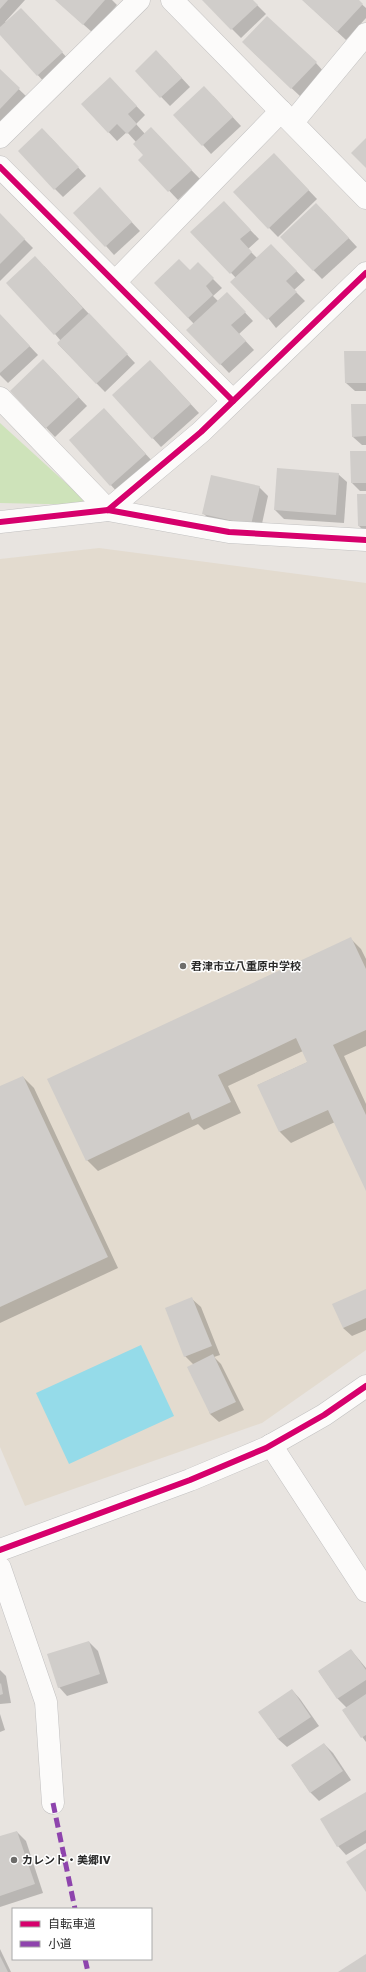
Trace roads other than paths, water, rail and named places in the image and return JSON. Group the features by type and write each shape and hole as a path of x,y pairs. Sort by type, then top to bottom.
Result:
{"street":[{"path":"0,137 139,0"},
{"path":"172,0 366,198"},
{"path":"114,282 287,117 366,34"},
{"path":"0,167 234,401"},
{"path":"108,510 201,432 366,274"},
{"path":"0,398 108,510"},
{"path":"0,522 108,510 228,532 366,540"},
{"path":"2,1544 190,1480 271,1445 324,1415 366,1386"},
{"path":"271,1445 366,1591"},
{"path":"0,1568 46,1702 52,1802"}],"water":[{"path":"141,1345 174,1416 69,1464 36,1393"}],"place":[{"name":"君津市立八重原中学校","path":"183,966"},
{"name":"カレント・美郷IV","path":"14,1860"}]}
